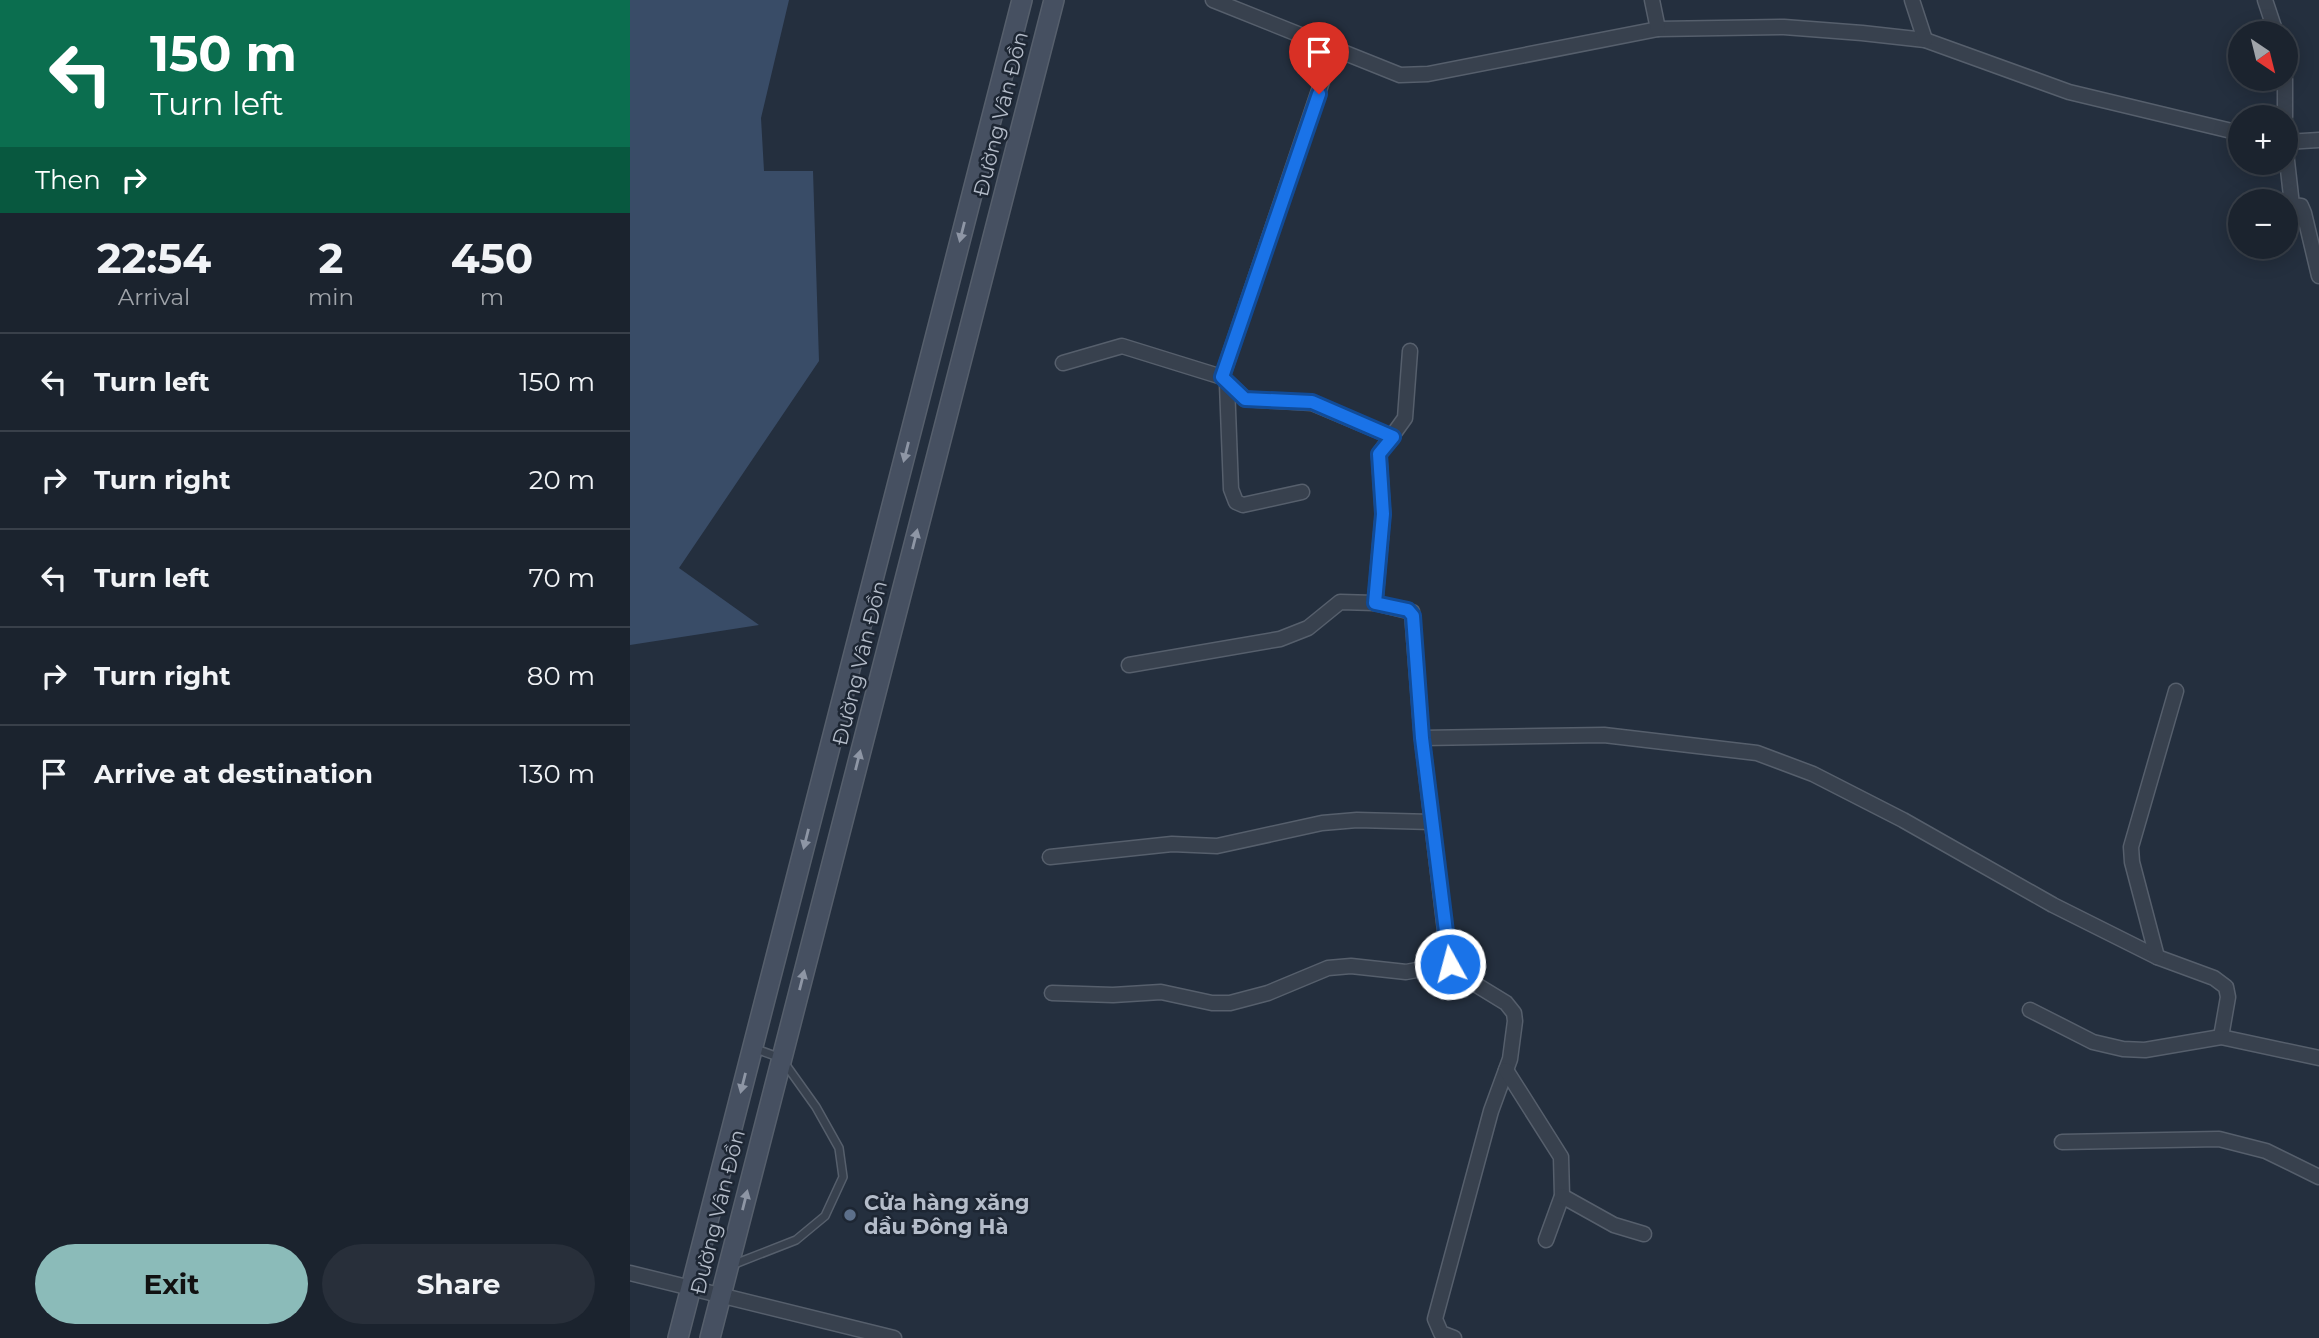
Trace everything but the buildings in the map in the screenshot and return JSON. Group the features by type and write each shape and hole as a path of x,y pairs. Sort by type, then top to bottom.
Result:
{"main road":[{"name":"Đường Vân Đồn","path":"678,1338 1022,0"},
{"name":"Đường Vân Đồn","path":"710,1338 1054,0"},
{"path":"921,393 951,401"}],"street":[{"path":"1213,0 1401,75 1428,75 1658,29 1784,27 1925,40 2069,92 2228,130"},
{"path":"1652,0 1658,29"},
{"path":"1912,0 1925,40"},
{"path":"2265,0 2272,21"},
{"path":"1302,492 1243,505 1236,502 1231,489 1224,380 1333,49"},
{"path":"2298,141 2319,140"},
{"path":"2289,175 2292,205 2302,208 2319,276"},
{"path":"1063,363 1122,346 1224,380 1245,399 1312,402 1393,437"},
{"path":"1375,603 1383,514 1379,454 1402,427 1407,410 1410,351"},
{"path":"1129,665 1280,639 1308,628 1340,602 1375,603 1408,610 1413,616 1422,738 1450,964 1457,973 1506,1003 1514,1013 1506,1069 1491,1111 1435,1319 1441,1333 1454,1338"},
{"path":"2157,957 2132,862 2131,847 2176,691"},
{"path":"1422,738 1604,734 1757,753 1813,774 1903,820 2053,905 2157,957 2214,978 2225,987 2228,997 2221,1037"},
{"path":"1050,857 1160,845 1217,846 1296,828 1345,821 1432,822"},
{"path":"1052,992 1113,995 1161,992 1230,1003 1268,993 1328,968 1351,966 1406,972 1450,964"},
{"path":"2030,1010 2093,1042 2123,1049 2145,1050 2221,1037 2319,1058"},
{"path":"1506,1069 1561,1157 1562,1196 1546,1240"},
{"path":"2062,1142 2219,1139 2266,1152 2319,1177"},
{"path":"1562,1196 1614,1224 1644,1234"},
{"path":"630,1273 894,1338"}],"lane":[{"path":"728,1266 796,1240 825,1216 843,1177 839,1148 817,1107 781,1058 752,1048"}],"water":[{"path":"630,0 789,0 761,118 764,171 813,171 819,361 679,568 759,625 630,645"}],"place":[{"name":"Cửa hàng xăng dầu Đông Hà","path":"850,1215"}],"route":[{"path":"1319,94 1222,377 1245,399 1312,402 1393,437 1379,454 1383,514 1375,603 1408,610 1413,616 1422,738 1450,964"}]}
